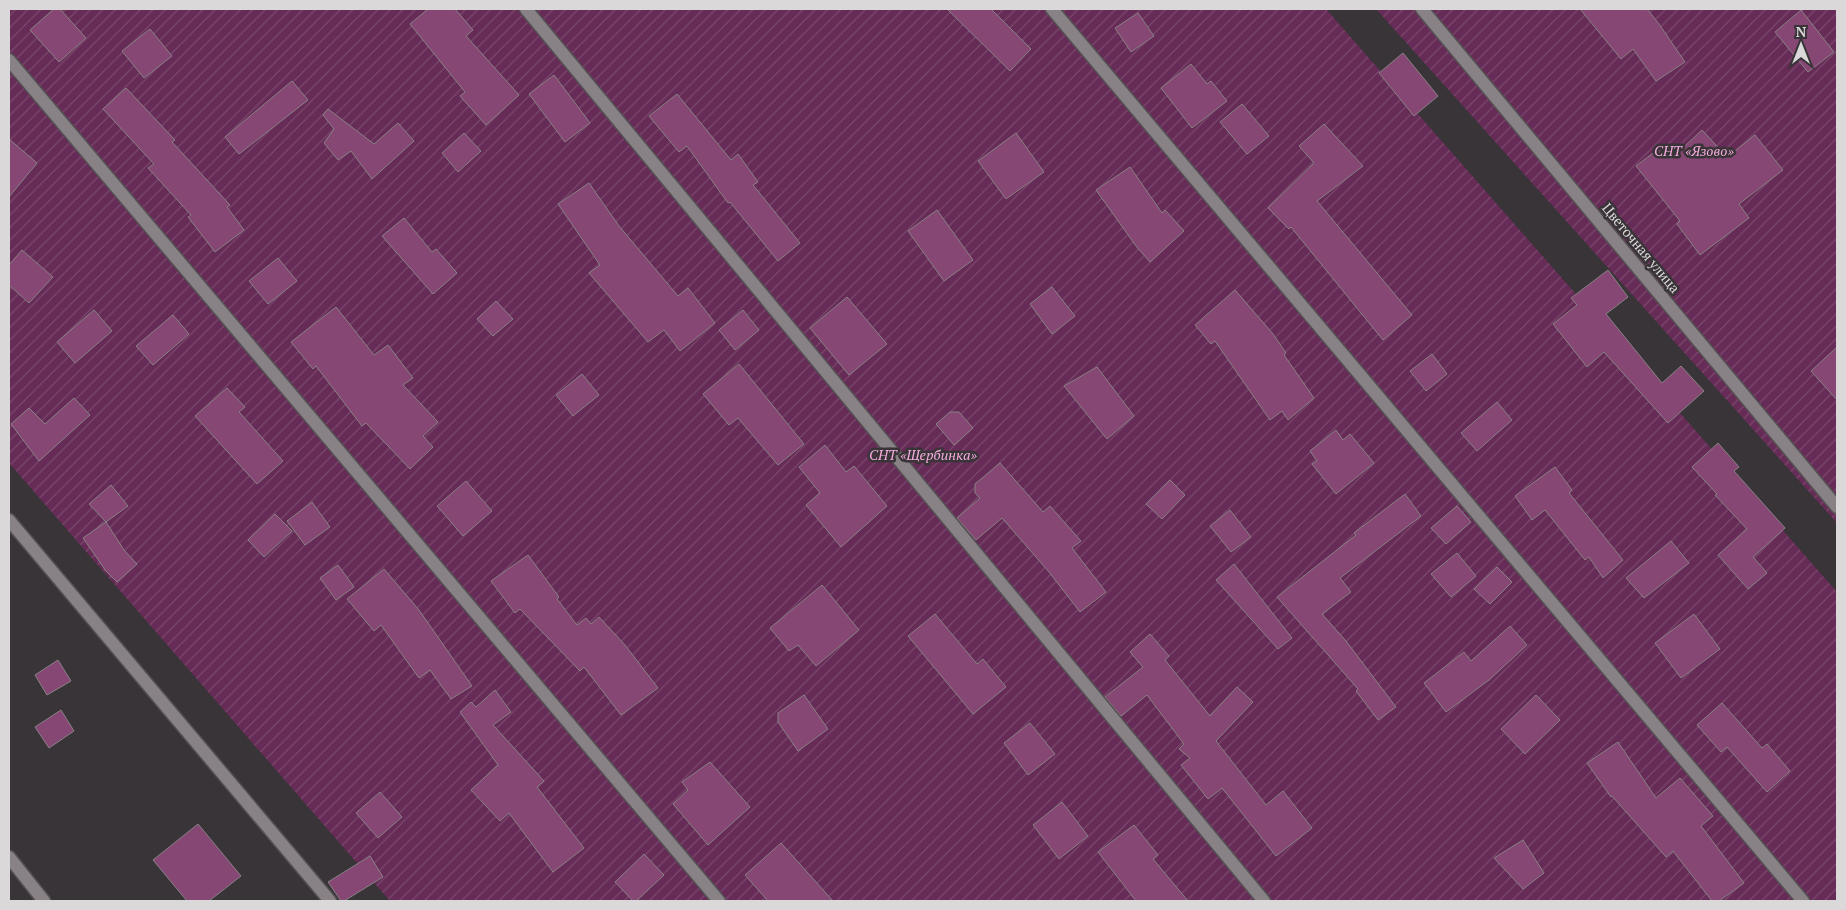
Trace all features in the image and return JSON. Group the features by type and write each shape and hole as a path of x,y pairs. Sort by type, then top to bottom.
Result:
{"street":[{"path":"526,9 1264,901"},
{"path":"1052,9 1803,901"},
{"name":"Цветочная улица","path":"1422,9 1837,507"},
{"path":"9,60 719,901"},
{"path":"9,520 330,901"},
{"path":"9,856 44,901"}],"green space":[{"name":"СНТ «Щербинка»","path":"9,9 1326,9 1837,592 1837,901 390,901 9,463"},
{"name":"СНТ «Язово»","path":"1376,9 1837,9 1837,523"}],"building":[{"path":"54,9 60,9 86,38 59,62 30,30"},
{"path":"428,9 455,9 473,30 466,36 519,95 486,125 460,96 465,92 410,24"},
{"path":"947,9 991,9 1031,49 1010,71"},
{"path":"1580,9 1647,9 1685,62 1656,81 1633,49 1621,59"},
{"path":"1801,10 1834,52 1808,72 1775,32"},
{"path":"1138,13 1154,36 1131,52 1115,28"},
{"path":"150,29 172,56 144,78 122,51"},
{"path":"1403,53 1438,96 1414,116 1379,73"},
{"path":"1191,64 1207,84 1211,81 1227,101 1192,128 1161,88"},
{"path":"554,75 590,123 565,142 529,94"},
{"path":"292,81 308,100 239,154 225,137"},
{"path":"126,88 175,140 172,142 230,205 227,207 244,230 215,252 188,217 191,215 148,168 154,164 103,109"},
{"path":"677,94 731,160 738,154 758,182 753,185 800,243 778,261 730,202 728,203 687,146 679,152 649,116"},
{"path":"1242,104 1269,136 1247,154 1220,122"},
{"path":"328,109 374,144 398,123 414,141 372,179 351,151 338,160 324,143 334,129 323,115"},
{"path":"1324,124 1363,166 1317,201 1412,315 1383,340 1291,227 1289,229 1268,208 1314,163 1299,146"},
{"path":"1702,130 1727,157 1755,135 1783,170 1739,204 1749,218 1700,255 1677,224 1680,221 1636,166 1661,147 1671,159"},
{"path":"464,133 481,151 458,172 442,153"},
{"path":"1016,133 1044,172 1006,199 978,161"},
{"path":"9,139 37,163 9,197"},
{"path":"1130,167 1162,213 1165,210 1184,231 1150,262 1136,246 1096,190"},
{"path":"589,183 619,226 678,296 688,288 715,323 680,351 664,330 648,342 589,273 600,265 558,204"},
{"path":"937,210 973,260 944,281 908,231"},
{"path":"404,218 432,252 436,249 457,273 433,294 382,236"},
{"path":"22,250 53,277 29,303 9,285 9,265"},
{"path":"278,258 297,281 268,304 249,281"},
{"path":"1608,270 1628,297 1606,314 1662,383 1681,366 1704,391 1668,423 1604,352 1587,367 1553,324 1577,305 1571,298"},
{"path":"1052,287 1075,316 1052,334 1030,304"},
{"path":"1235,290 1273,334 1286,353 1284,355 1314,398 1288,420 1282,411 1270,420 1215,341 1211,344 1195,325"},
{"path":"847,297 887,344 849,375 810,328"},
{"path":"496,301 513,319 493,336 477,319"},
{"path":"336,307 374,355 388,345 413,378 403,385 438,422 423,436 433,447 410,469 366,423 362,426 316,366 313,369 291,342"},
{"path":"94,310 112,331 75,363 57,342"},
{"path":"743,310 759,330 735,350 719,330"},
{"path":"173,315 189,334 153,365 136,346"},
{"path":"1837,347 1837,400 1811,371"},
{"path":"1432,354 1447,374 1426,391 1410,371"},
{"path":"739,364 804,444 778,465 738,418 729,425 703,394"},
{"path":"1097,367 1134,416 1107,439 1064,386"},
{"path":"582,374 599,395 573,416 556,395"},
{"path":"227,388 245,407 239,412 283,461 257,484 195,416"},
{"path":"74,398 90,415 39,461 11,424 29,408 45,424"},
{"path":"1497,402 1512,420 1477,451 1461,433"},
{"path":"950,412 959,412 973,428 954,445 936,424"},
{"path":"1336,430 1343,440 1350,434 1374,463 1336,494 1312,464 1317,461 1310,451"},
{"path":"1718,443 1739,467 1734,471 1785,528 1753,557 1767,573 1748,589 1718,555 1747,529 1692,467"},
{"path":"825,445 846,472 854,466 887,506 841,547 806,505 820,493 799,467"},
{"path":"1000,463 1043,512 1050,506 1081,541 1072,548 1106,592 1080,612 1049,572 1002,518 976,540 957,518 980,498 975,493 975,484"},
{"path":"1555,467 1572,490 1569,493 1623,560 1603,578 1589,557 1585,560 1545,510 1532,520 1515,496"},
{"path":"1170,480 1185,495 1162,519 1146,504"},
{"path":"466,481 492,511 463,536 437,506"},
{"path":"111,485 128,506 106,522 89,504"},
{"path":"1405,494 1421,516 1340,578 1351,592 1322,614 1346,641 1396,707 1378,720 1356,691 1358,689 1277,597 1356,535 1354,533"},
{"path":"312,502 330,527 305,545 287,521"},
{"path":"1457,506 1471,522 1446,544 1431,528"},
{"path":"1230,510 1251,537 1231,552 1210,526"},
{"path":"275,514 292,531 264,557 248,540"},
{"path":"106,522 124,550 137,564 117,582 106,571 83,538"},
{"path":"1671,541 1689,563 1644,598 1626,578"},
{"path":"1457,553 1476,576 1451,597 1431,574"},
{"path":"528,555 577,625 586,618 591,624 599,617 625,645 658,688 621,715 584,667 580,671 520,609 515,613 491,581"},
{"path":"1234,564 1292,638 1278,649 1216,580"},
{"path":"338,565 354,587 336,600 320,578"},
{"path":"1497,567 1512,582 1490,604 1474,589"},
{"path":"384,569 419,610 472,686 451,699 430,670 419,678 381,625 374,631 347,599"},
{"path":"822,585 859,630 816,666 798,645 789,651 770,628"},
{"path":"935,614 977,664 983,659 1006,687 973,714 908,636"},
{"path":"1694,614 1720,649 1681,678 1655,643"},
{"path":"1510,626 1527,645 1489,680 1446,712 1424,683 1464,652 1471,661"},
{"path":"1150,634 1169,656 1165,660 1210,716 1237,687 1253,702 1216,741 1266,805 1283,791 1312,828 1276,856 1222,788 1208,799 1181,765 1190,758 1179,749 1184,744 1147,695 1121,716 1105,697 1143,667 1130,652"},
{"path":"58,660 71,681 47,695 35,675"},
{"path":"495,690 511,712 493,725 544,781 537,787 584,848 553,872 509,813 500,821 471,790 498,765 460,712 471,702 476,707"},
{"path":"804,695 828,729 798,751 778,722 778,713"},
{"path":"1536,695 1560,720 1525,754 1501,729"},
{"path":"1722,703 1762,748 1767,744 1790,771 1767,792 1727,747 1721,752 1697,725"},
{"path":"61,710 74,731 49,748 35,727"},
{"path":"1030,723 1055,754 1028,775 1004,743"},
{"path":"1618,742 1656,798 1680,778 1713,816 1701,826 1744,883 1719,901 1712,901 1673,851 1666,857 1611,797 1587,763"},
{"path":"710,762 750,807 708,845 673,804 688,790 682,782"},
{"path":"380,792 402,817 378,838 356,813"},
{"path":"1062,802 1088,836 1059,859 1033,825"},
{"path":"198,824 241,876 209,901 187,901 153,860"},
{"path":"1134,825 1158,855 1153,859 1188,901 1136,901 1098,852"},
{"path":"1523,840 1544,873 1523,889 1494,858"},
{"path":"781,843 833,901 768,901 745,875"},
{"path":"644,854 664,875 636,901 633,901 615,882"},
{"path":"370,856 383,877 341,901 328,882"}]}
